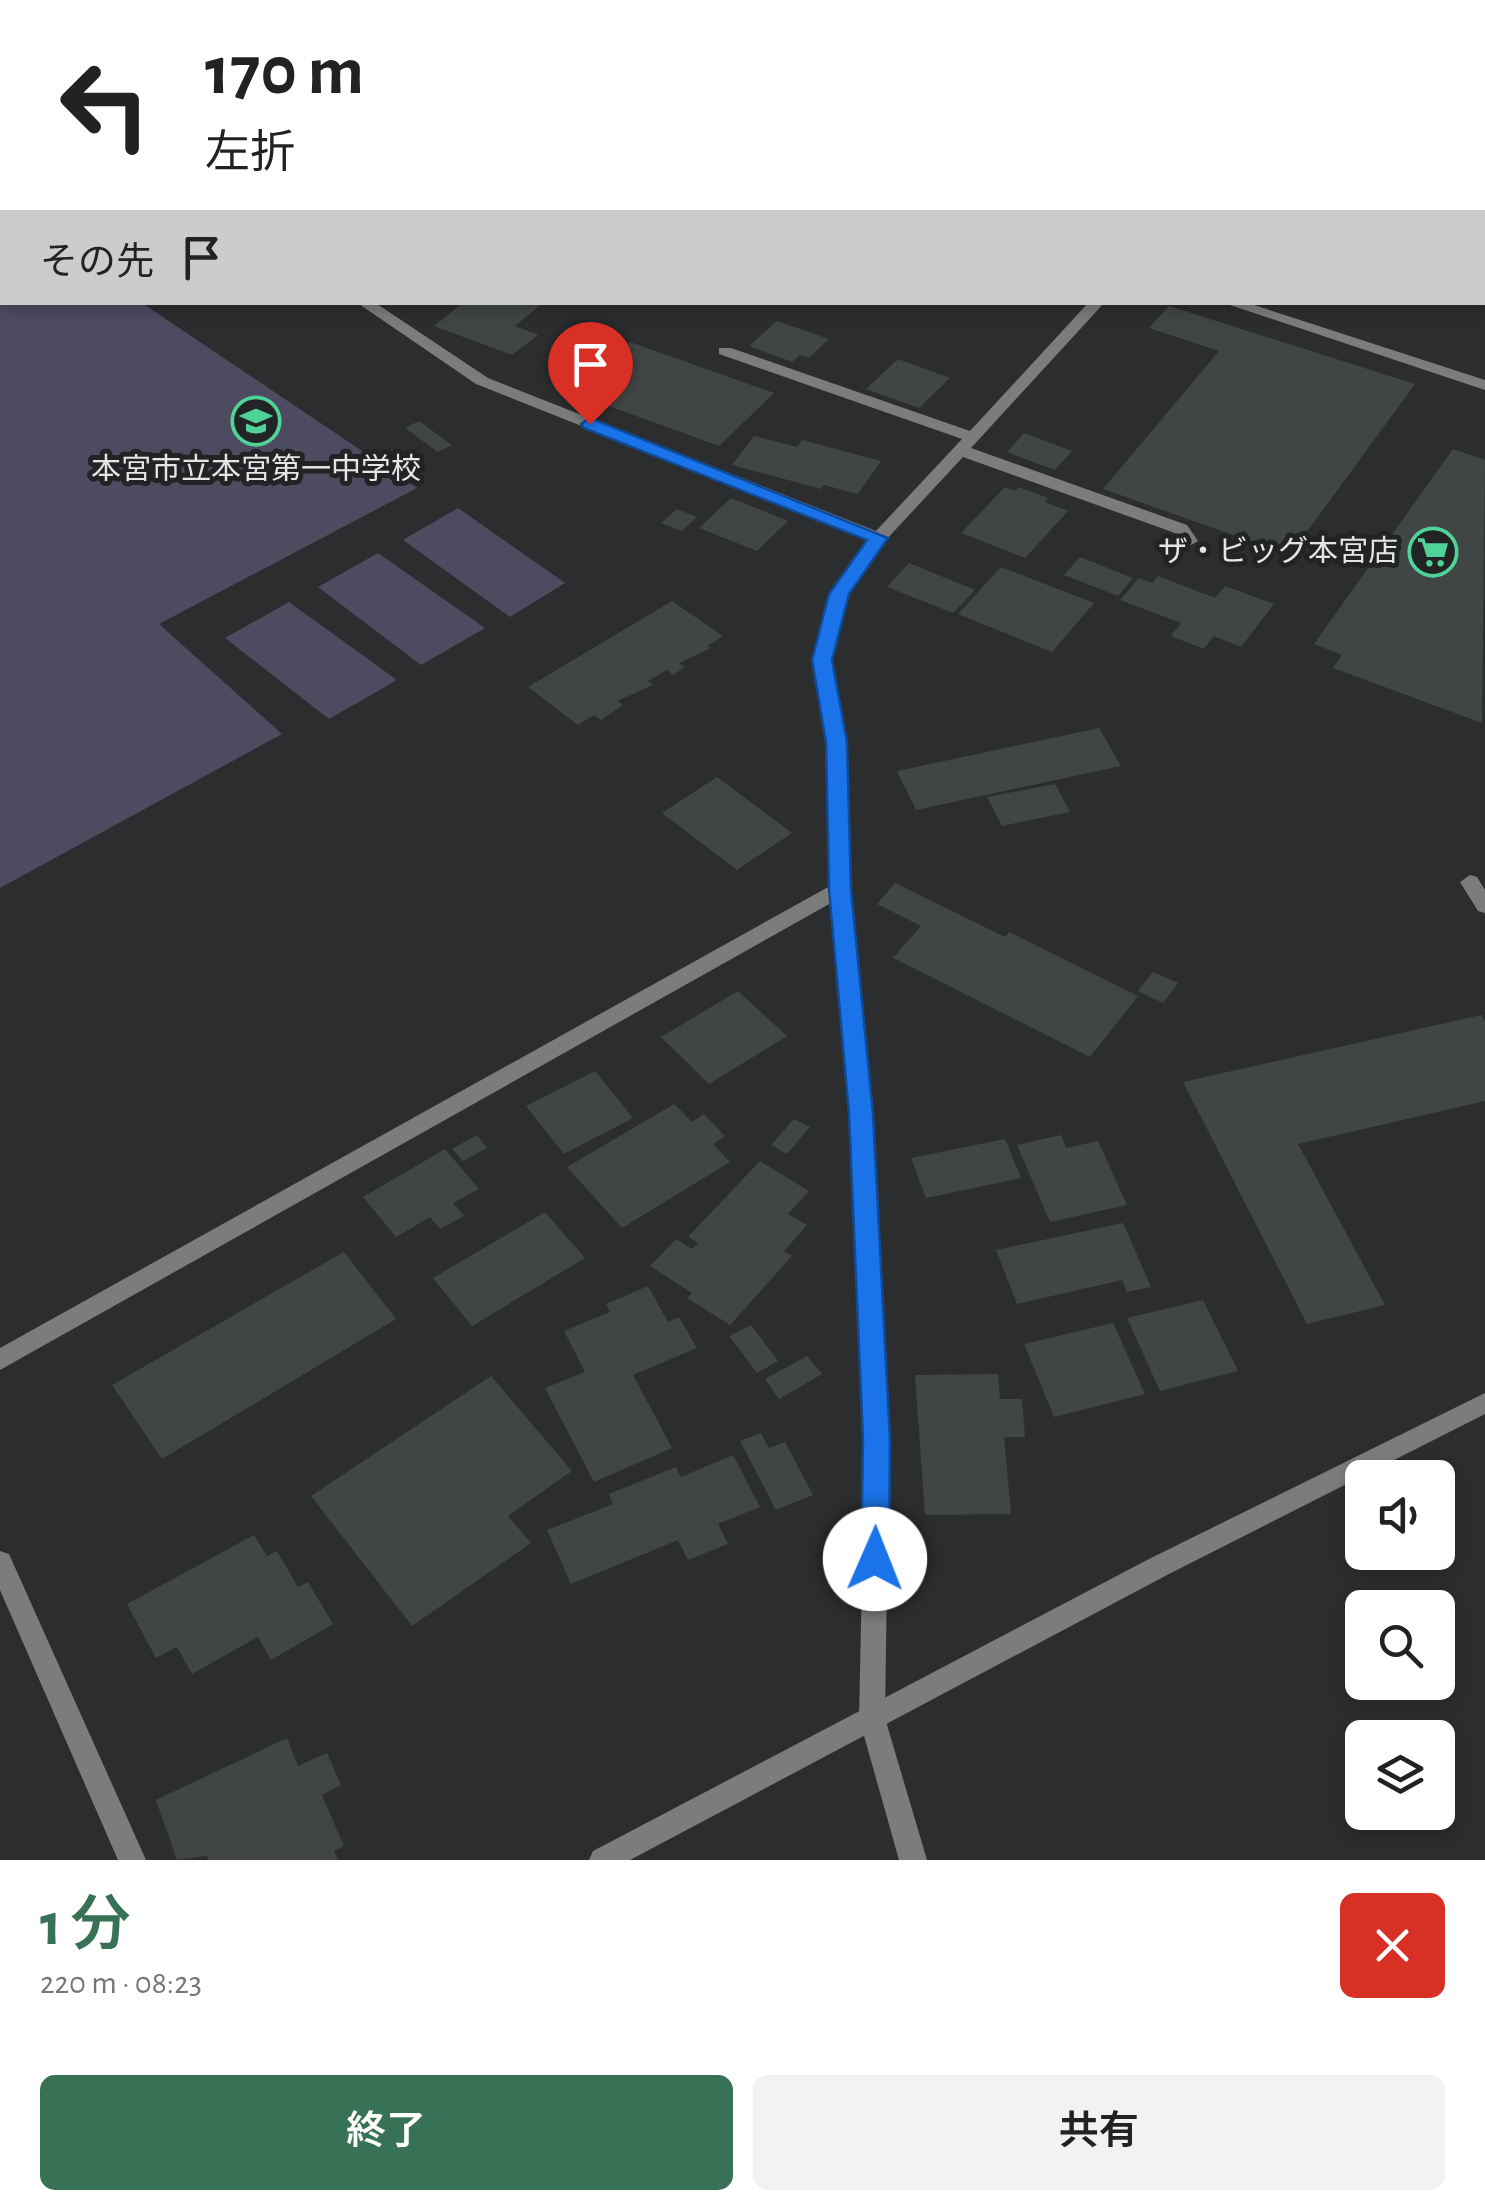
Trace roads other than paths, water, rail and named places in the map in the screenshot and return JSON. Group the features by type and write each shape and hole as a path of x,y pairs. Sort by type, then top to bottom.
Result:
{"street":[{"path":"368,305 482,381 879,538"},
{"path":"913,1860 872,1718 877,1440 861,1114 840,889 837,742 822,660 839,594 879,538 1095,305"},
{"path":"1237,305 1485,386"},
{"path":"725,352 1181,529 1189,540"},
{"path":"1470,882 1485,906"},
{"path":"0,1360 840,889"},
{"path":"603,1860 1485,1402"},
{"path":"0,1562 132,1860"}],"place":[{"name":"本宮市立本宮第一中学校","path":"256,421"},
{"name":"ザ・ビッグ本宮店","path":"1433,552"}]}
